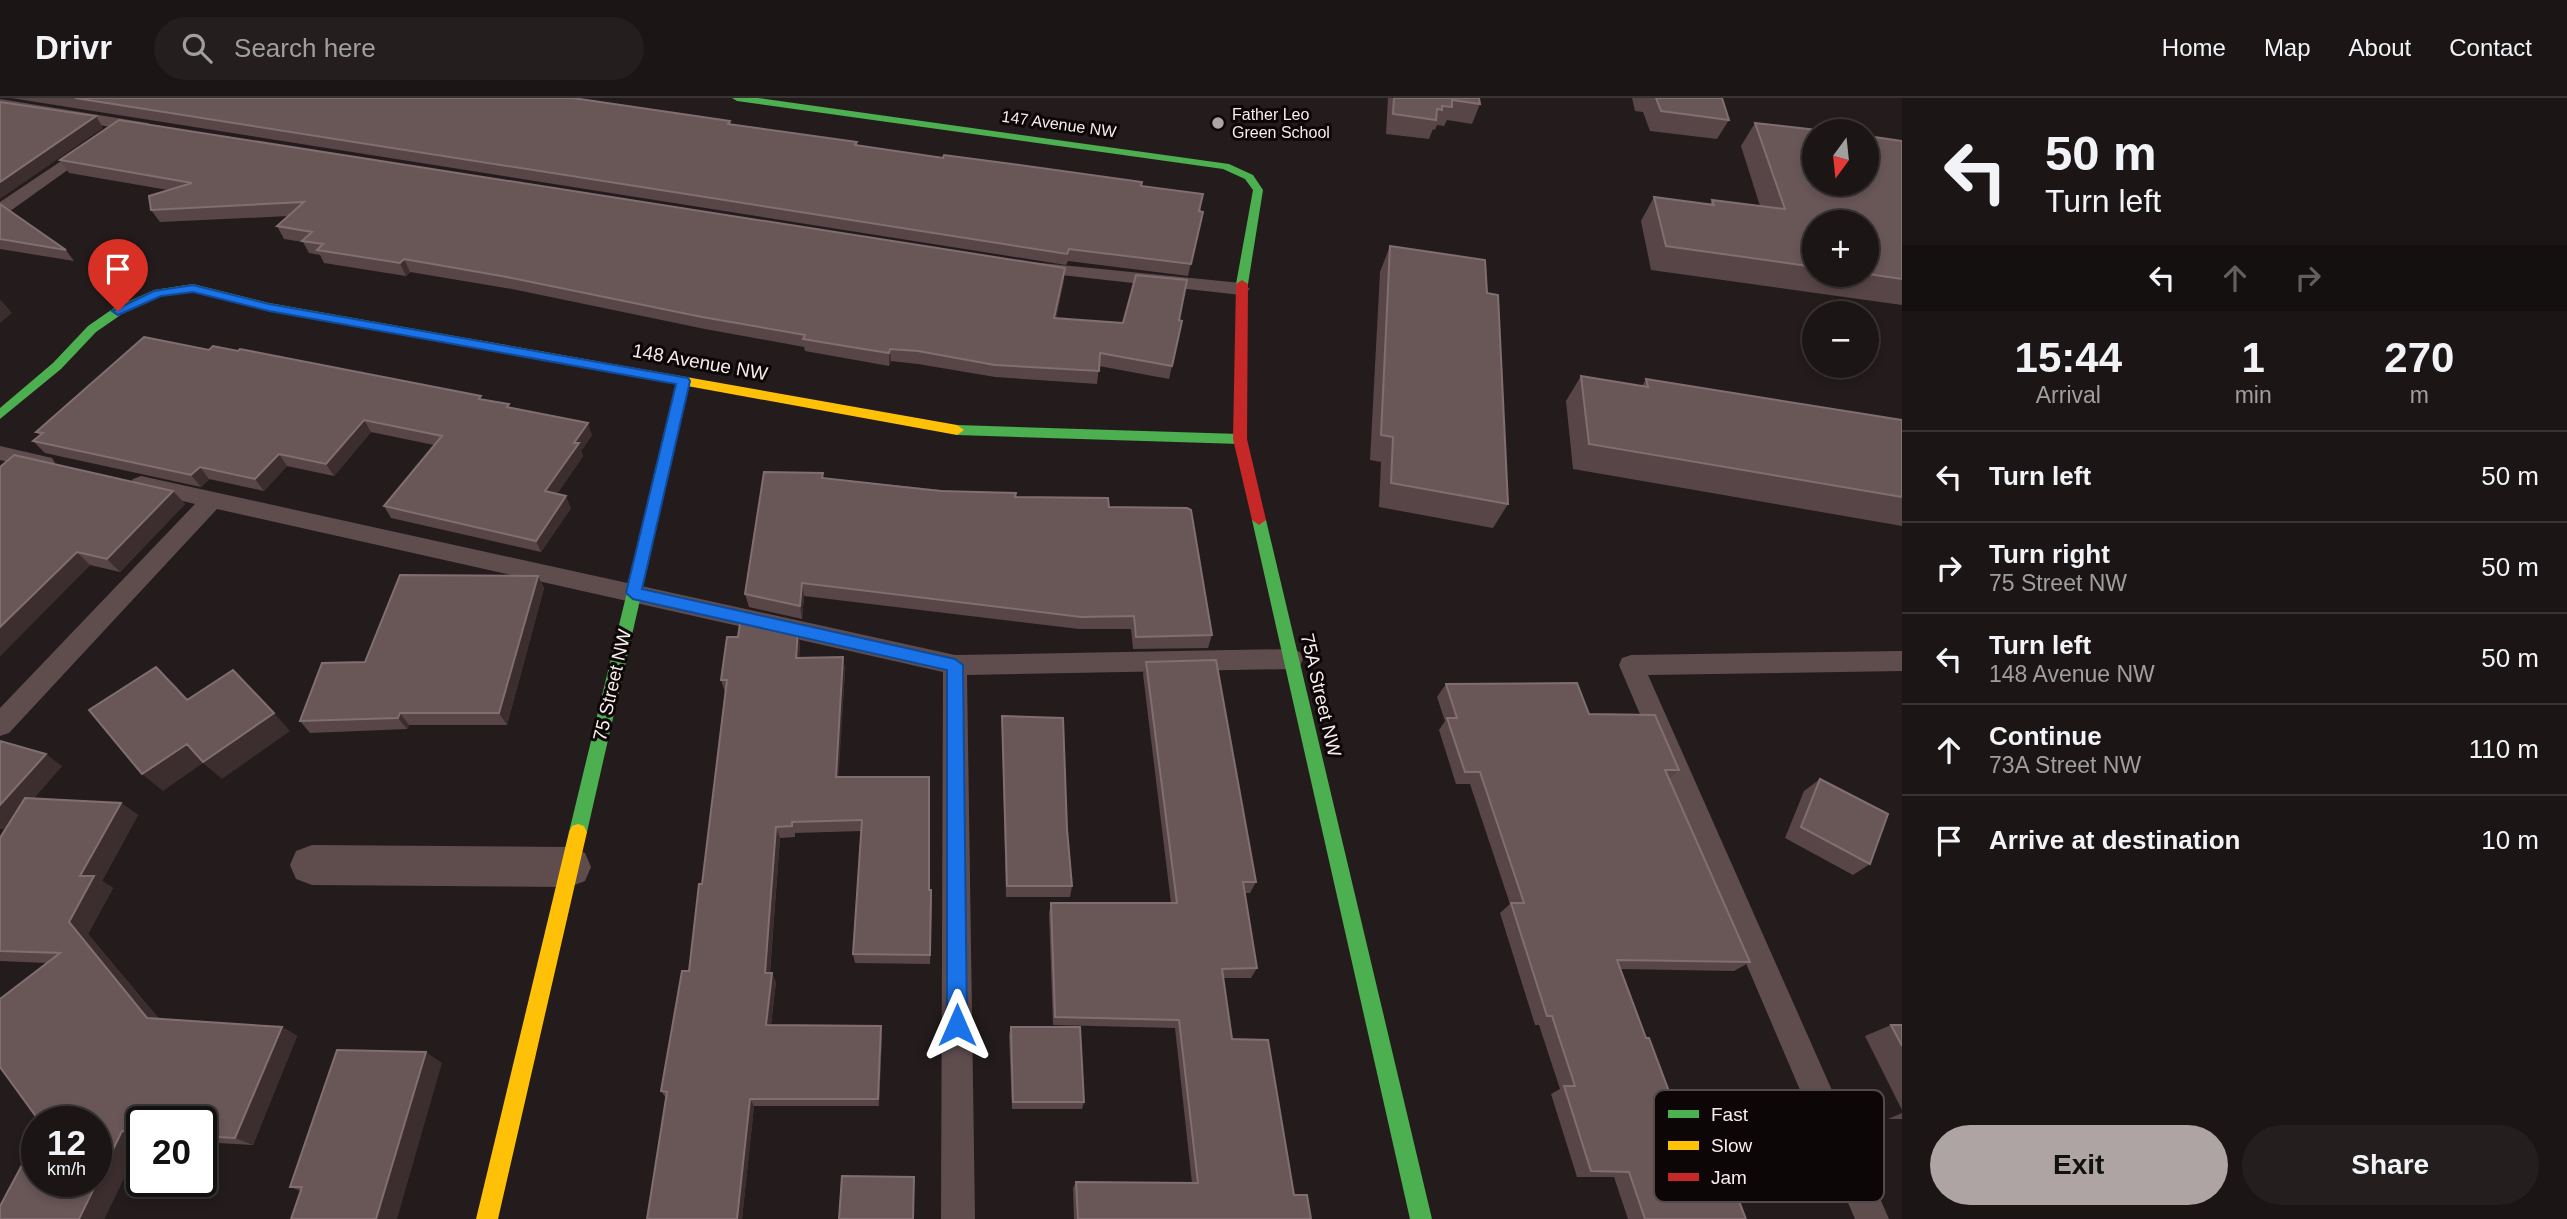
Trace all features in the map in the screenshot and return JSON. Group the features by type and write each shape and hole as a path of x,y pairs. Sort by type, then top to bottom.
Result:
{"street":[{"name":"147 Avenue NW","path":"737,98 1196,160 1225,166 1249,177"},
{"name":"75A Street NW","path":"1249,177 1258,190 1241,289 1240,439 1421,1219"},
{"name":"148 Avenue NW","path":"0,415 57,366 92,329 118,311 158,293 193,288 269,307 958,430 1240,439"},
{"name":"75 Street NW","path":"486,1219 684,381"},
{"path":"312,865 569,867"}],"lane":[{"path":"0,104 164,130"},
{"path":"0,210 123,124"},
{"path":"1011,264 1066,273 1241,289"},
{"path":"0,453 66,468"},
{"path":"120,480 955,665 1291,659"},
{"path":"0,725 212,500"},
{"path":"1816,1090 1632,665 1902,661"},
{"path":"955,665 958,1219"},
{"path":"1865,1202 1872,1219"}],"building":[{"path":"75,98 573,98 730,121 728,124 857,142 855,145 943,158 944,155 1142,182 1141,186 1203,194 1199,211 1203,212 1191,264 1069,249 1067,254"},
{"path":"1394,98 1479,98 1480,104 1452,100 1452,107 1442,106 1442,110 1437,109 1436,120 1393,114"},
{"path":"1656,98 1722,98 1729,120 1661,111"},
{"path":"0,102 96,116 0,182"},
{"path":"119,120 1065,268 1054,318 1123,323 1136,275 1187,280 1179,320 1182,321 1172,366 1100,353 1099,371 995,365 918,351 890,349 889,353 803,339 805,335 507,277 404,259 400,263 317,250 323,244 302,241 312,232 277,226 304,202 151,210 149,196 192,183 60,160"},
{"path":"1755,123 1802,128 1802,196 1880,196 1880,138 1902,141 1902,279 1879,276 1879,210 1802,210 1802,265 1666,246 1654,197 1714,205 1712,200 1785,209"},
{"path":"0,204 66,250 0,239"},
{"path":"1390,246 1485,260 1487,293 1498,295 1508,504 1391,483 1393,437 1381,435"},
{"path":"144,337 209,350 213,346 238,351 240,349 481,396 479,399 509,404 507,407 588,423 574,443 579,443 545,491 566,496 536,541 384,506 442,436 364,420 326,464 279,454 255,479 200,467 191,475 33,441 43,433 36,432"},
{"path":"1581,376 1648,387 1646,379 1902,420 1902,497 1589,444"},
{"path":"14,455 173,491 107,559 77,552 0,627 0,467"},
{"path":"764,472 823,473 822,478 940,491 1016,493 1015,497 1108,498 1109,507 1187,508 1191,510 1212,635 1136,637 1134,616 1081,617 802,583 800,606 745,594"},
{"path":"400,575 538,576 499,713 400,713 398,718 300,721 322,663 365,662"},
{"path":"741,617 798,630 796,658 843,657 836,777 929,777 930,955 853,954 862,820 792,822 792,826 776,827 765,973 772,973 766,1025 881,1026 878,1099 750,1099 737,1219 647,1219 667,1092 661,1091 682,971 689,971 699,884 702,884 727,680 721,680 727,637 738,637"},
{"path":"1216,660 1256,882 1243,882 1257,968 1222,969 1232,1039 1268,1040 1294,1195 1307,1195 1311,1219 1078,1219 1076,1182 1198,1183 1179,1020 1055,1017 1051,903 1177,903 1146,662"},
{"path":"156,667 187,700 233,670 274,713 203,762 187,744 142,774 89,710"},
{"path":"1577,683 1589,714 1655,715 1679,770 1665,770 1750,962 1617,960 1668,1090 1654,1090 1654,1202 1739,1202 1746,1219 1645,1219 1629,1172 1591,1171 1564,1086 1575,1086 1552,1016 1547,1016 1511,903 1524,903 1480,772 1465,772 1447,718 1457,718 1446,684"},
{"path":"1002,716 1063,718 1072,886 1007,886"},
{"path":"0,741 46,754 0,805"},
{"path":"1820,779 1888,814 1870,864 1801,827"},
{"path":"25,798 121,803 80,876 94,876 69,922 147,1018 282,1027 235,1138 217,1137 217,1106 126,1106 126,1131 122,1131 112,1151 112,1106 28,1106 0,1067 0,999 60,953 0,951 0,838"},
{"path":"1891,1025 1902,1025 1902,1046"},
{"path":"1011,1027 1080,1027 1084,1102 1013,1102"},
{"path":"337,1050 426,1052 376,1219 291,1219 302,1187 290,1187"},
{"path":"21,1167 21,1197 90,1197 79,1219 0,1219 0,1206"},
{"path":"842,1176 914,1177 913,1219 839,1219"}],"traffic: fast":[{"path":"737,98 1225,166 1249,177 1258,190 1242,284"},
{"path":"0,415 57,366 92,329 118,311 158,293 193,288 269,307 466,342"},
{"path":"578,832 684,381"},
{"path":"957,430 1240,439"},
{"path":"1259,520 1421,1219"}],"traffic: slow":[{"path":"466,342 957,430"},
{"path":"487,1219 578,832"}],"traffic: jam":[{"path":"1242,284 1240,439 1259,520"}],"place":[{"name":"Father Leo Green School","path":"1218,123"}],"route":[{"path":"118,311 158,293 193,288 269,307 684,381 633,593 955,665 957,1025"}]}
